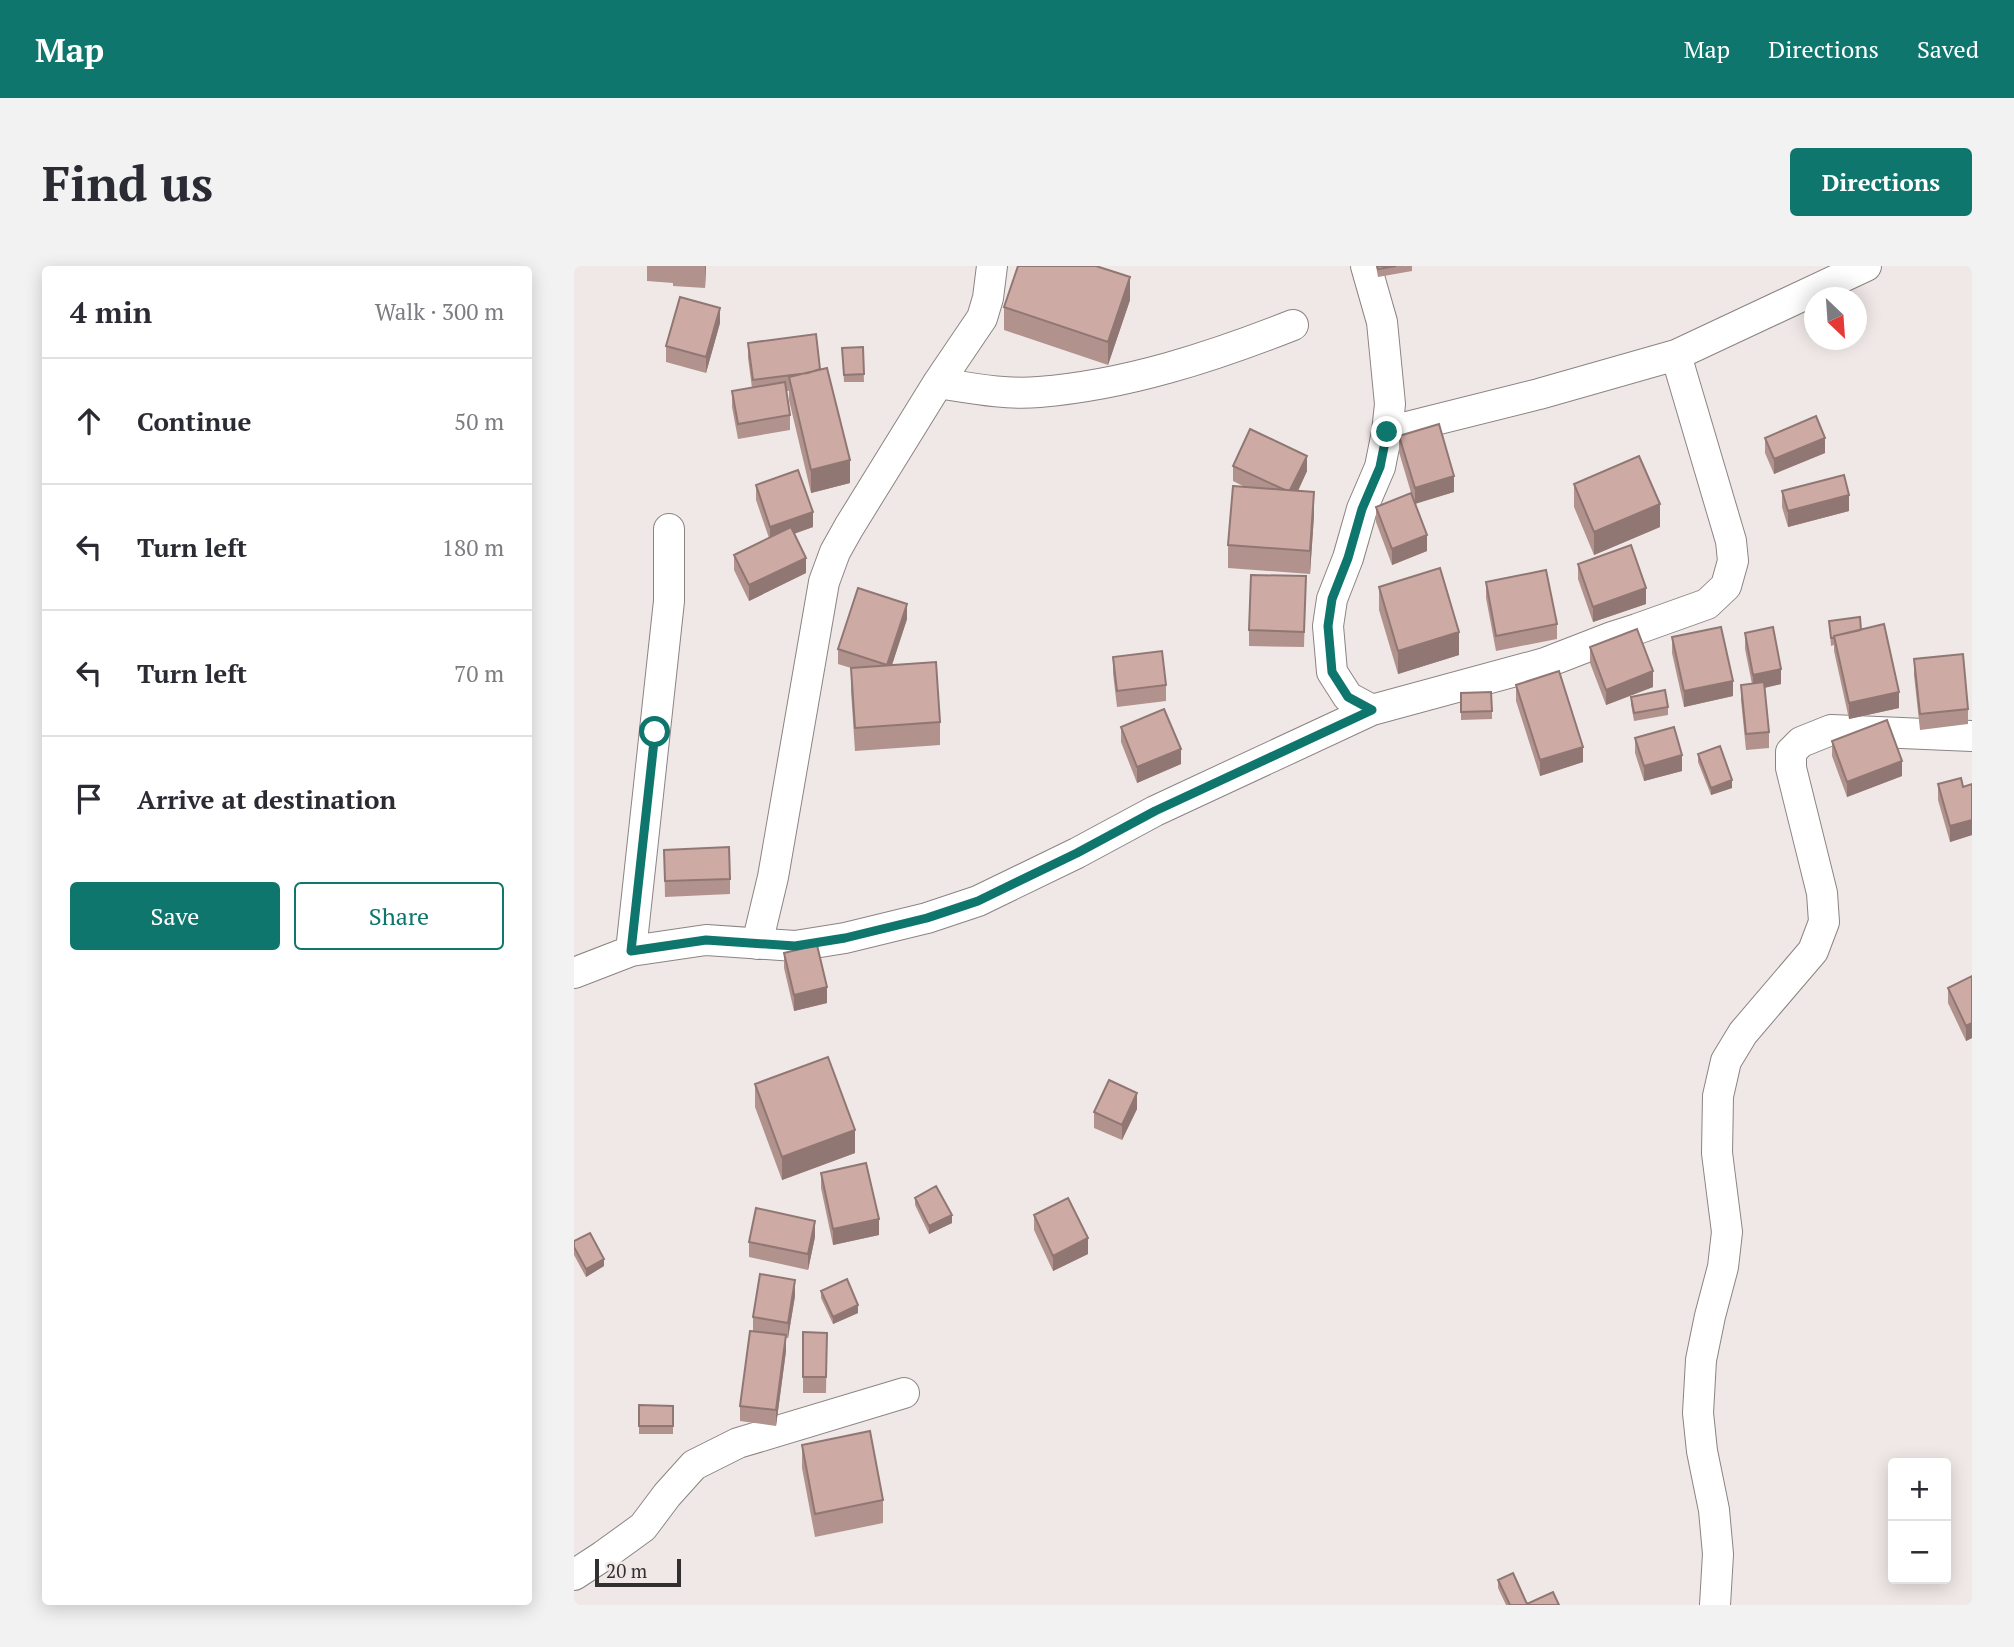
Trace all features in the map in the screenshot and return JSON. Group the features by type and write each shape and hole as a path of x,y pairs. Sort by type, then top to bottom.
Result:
{"street":[{"path":"757,944 773,877 824,582 839,543 938,383 982,318 988,298 992,266"},
{"path":"1366,266 1382,322 1390,404 1380,467 1362,509 1348,558 1332,599 1328,626 1332,672 1348,697 1372,710"},
{"path":"1387,432 1539,394 1676,355 1866,266"},
{"path":"938,383 986,391 1037,393 1101,384 1192,360 1293,325"},
{"path":"574,973 631,951 706,940 795,946 845,938 927,918 978,901 1188,796 1372,710 1545,663 1707,604 1726,586 1733,561 1731,541 1676,355"},
{"path":"631,951 669,601 669,529"},
{"path":"1715,1605 1718,1554 1714,1510 1702,1451 1698,1413 1702,1360 1723,1267 1727,1232 1717,1153 1718,1096 1726,1061 1750,1024 1813,951 1824,922 1822,893 1790,768 1791,752 1801,742 1831,730 1972,736"},
{"path":"574,1575 643,1527 694,1465 738,1443 904,1393"}],"building":[{"path":"1018,266 1096,266 1130,277 1108,342 1004,307"},
{"path":"680,297 720,308 706,357 666,346"},
{"path":"816,334 820,369 753,380 748,343"},
{"path":"863,347 864,374 844,375 842,348"},
{"path":"827,368 850,460 811,470 789,377"},
{"path":"785,382 790,415 738,424 732,391"},
{"path":"1816,416 1825,438 1774,459 1765,438"},
{"path":"1439,424 1454,476 1415,488 1399,436"},
{"path":"1250,429 1307,456 1290,490 1233,466"},
{"path":"1639,456 1660,504 1594,532 1574,484"},
{"path":"798,470 813,512 770,527 756,485"},
{"path":"1844,475 1849,495 1788,511 1782,491"},
{"path":"1233,486 1314,492 1310,551 1228,545"},
{"path":"1411,493 1427,535 1392,549 1376,507"},
{"path":"791,527 806,558 749,585 734,555"},
{"path":"1631,545 1646,588 1593,607 1578,564"},
{"path":"1440,568 1459,632 1398,651 1379,587"},
{"path":"1546,570 1557,624 1496,636 1486,582"},
{"path":"1251,575 1306,576 1304,632 1249,630"},
{"path":"858,588 907,604 887,665 838,649"},
{"path":"1860,617 1861,630 1831,638 1829,621"},
{"path":"1884,624 1899,692 1849,703 1834,636"},
{"path":"1721,627 1733,681 1684,691 1672,637"},
{"path":"1773,627 1781,669 1753,675 1745,633"},
{"path":"1637,629 1653,671 1606,690 1590,647"},
{"path":"1162,651 1166,685 1117,691 1113,657"},
{"path":"1963,654 1968,709 1920,714 1914,659"},
{"path":"936,662 940,722 855,728 851,668"},
{"path":"1559,671 1583,747 1540,760 1516,685"},
{"path":"1764,682 1769,732 1746,734 1741,685"},
{"path":"1665,690 1668,707 1634,713 1631,697"},
{"path":"1491,692 1492,711 1461,712 1461,693"},
{"path":"1164,709 1181,749 1137,767 1121,727"},
{"path":"1887,720 1902,761 1847,782 1832,741"},
{"path":"1674,727 1682,755 1644,766 1635,738"},
{"path":"1720,746 1732,780 1711,788 1698,754"},
{"path":"1961,778 1963,787 1972,784 1972,820 1950,826 1938,784"},
{"path":"729,847 730,879 665,881 664,850"},
{"path":"817,945 827,987 794,995 784,953"},
{"path":"1972,976 1972,1023 1966,1026 1948,988"},
{"path":"828,1057 855,1130 782,1157 755,1084"},
{"path":"1109,1080 1137,1093 1122,1125 1094,1112"},
{"path":"866,1163 879,1219 833,1229 821,1173"},
{"path":"936,1186 952,1215 929,1226 915,1198"},
{"path":"1068,1198 1088,1238 1053,1256 1034,1215"},
{"path":"756,1208 815,1221 808,1254 749,1242"},
{"path":"590,1233 604,1259 586,1269 574,1247 574,1241"},
{"path":"760,1274 795,1280 788,1323 753,1317"},
{"path":"847,1279 858,1305 833,1317 821,1291"},
{"path":"750,1331 786,1335 776,1410 740,1406"},
{"path":"803,1332 827,1333 826,1377 803,1377"},
{"path":"639,1405 673,1406 673,1426 639,1426"},
{"path":"870,1431 883,1500 815,1514 802,1445"},
{"path":"1513,1573 1527,1604 1553,1592 1559,1605 1510,1605 1498,1580"}],"route":[{"path":"655,732 631,951 706,940 795,946 845,938 927,918 978,901 1050,867 1155,811 1372,710 1348,697 1332,672 1328,626 1332,599 1348,558 1362,509 1380,467 1387,432"}]}
